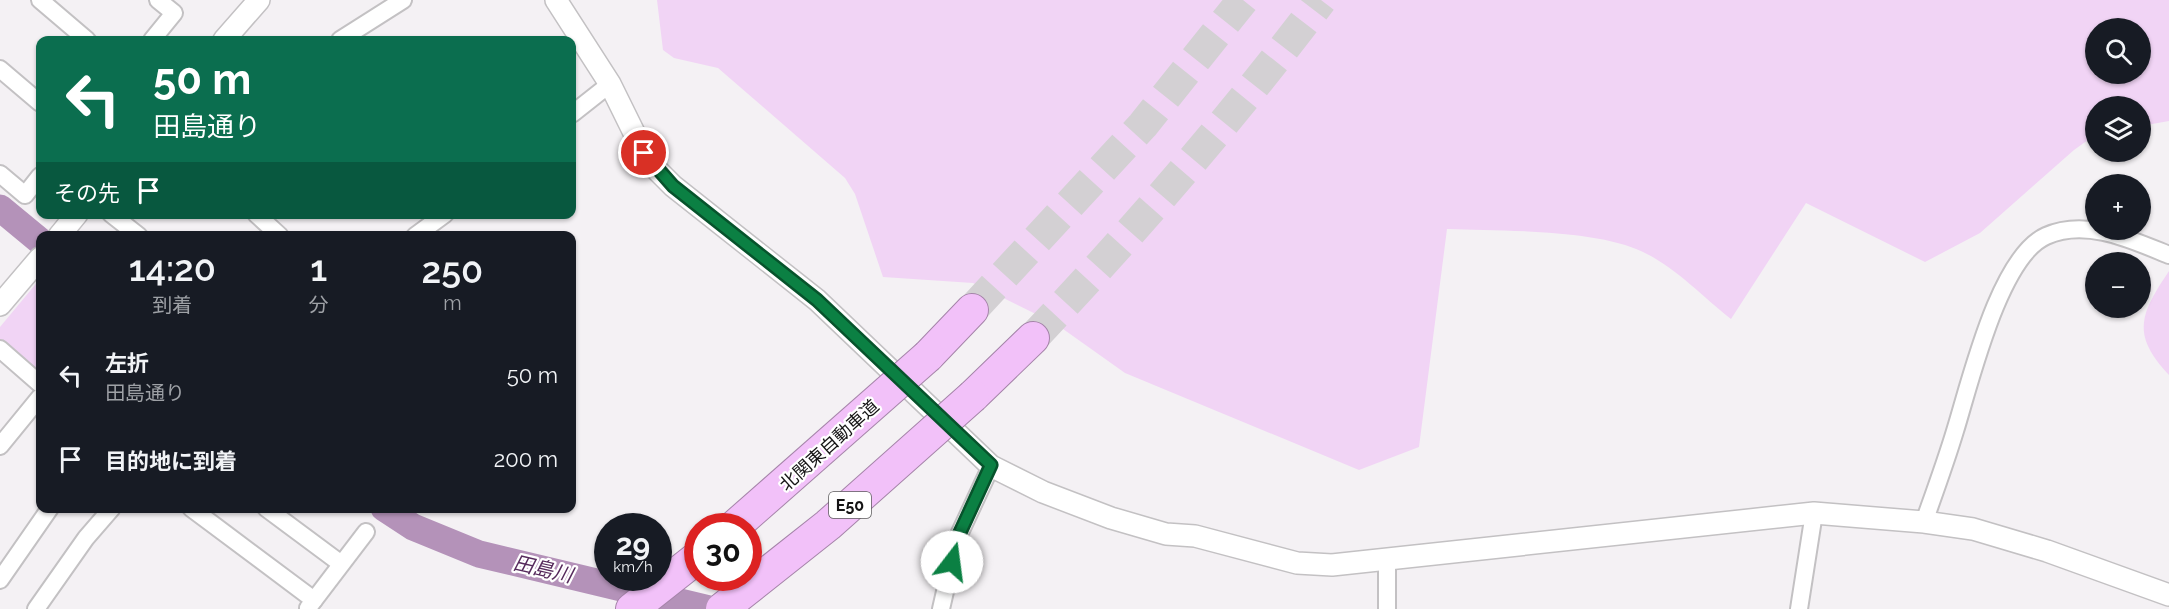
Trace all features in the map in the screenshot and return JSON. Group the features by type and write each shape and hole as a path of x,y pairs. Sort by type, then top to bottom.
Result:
{"highway":[{"name":"北関東自動車道","path":"750,513 928,356 972,310"},
{"name":"E50","path":"722,609 828,525 973,396 1033,338"},
{"path":"632,609 684,568"}],"street":[{"path":"40,0 82,36"},
{"path":"155,36 174,13 158,0"},
{"path":"228,36 259,0"},
{"path":"346,36 403,0"},
{"path":"556,0 610,84 644,153 667,180 817,300 991,465 1043,492 1111,518 1166,534 1195,536 1297,563 1332,565 1387,561 1814,513 1924,522 1973,529 2047,551 2169,595"},
{"path":"0,69 36,100"},
{"path":"576,111 610,84"},
{"path":"0,174 25,195 36,181"},
{"path":"62,231 72,219"},
{"path":"117,219 133,231"},
{"path":"261,219 275,231"},
{"path":"422,231 438,219"},
{"path":"1924,522 1993,313 2027,250 2045,236 2067,230 2122,235 2169,255"},
{"path":"0,305 36,263"},
{"path":"0,349 36,380"},
{"path":"0,446 36,402"},
{"path":"941,609 957,539 991,465"},
{"path":"0,580 47,513"},
{"path":"36,609 86,538 107,513"},
{"path":"197,513 311,604 340,563 366,532"},
{"path":"273,513 340,563"},
{"path":"1799,609 1814,513"},
{"path":"1387,561 1387,609"}],"shaded area":[{"path":"657,0 2169,0 2169,121 2151,124 2151,96 2085,96 2085,142 1980,233 1925,262 1806,203 1731,319 1655,258 1623,244 1575,235 1447,229 1419,447 1359,470 1125,373 1056,324 973,283 883,277 855,194 845,178 718,68 674,58 663,50"},
{"path":"2169,271 2169,375 2157,360 2144,335 2145,318 2151,318 2151,301"},
{"path":"36,284 36,371 0,340 0,327"}],"waterway":[{"name":"田島川","path":"0,208 36,238"},
{"name":"田島川","path":"392,513 413,527 479,554 709,609"}],"tunnel":[{"path":"972,310 1143,125 1243,0"},
{"path":"1033,338 1182,173 1321,0"}],"route":[{"path":"644,153 673,186 817,300 991,465 957,539 952,562"}]}
